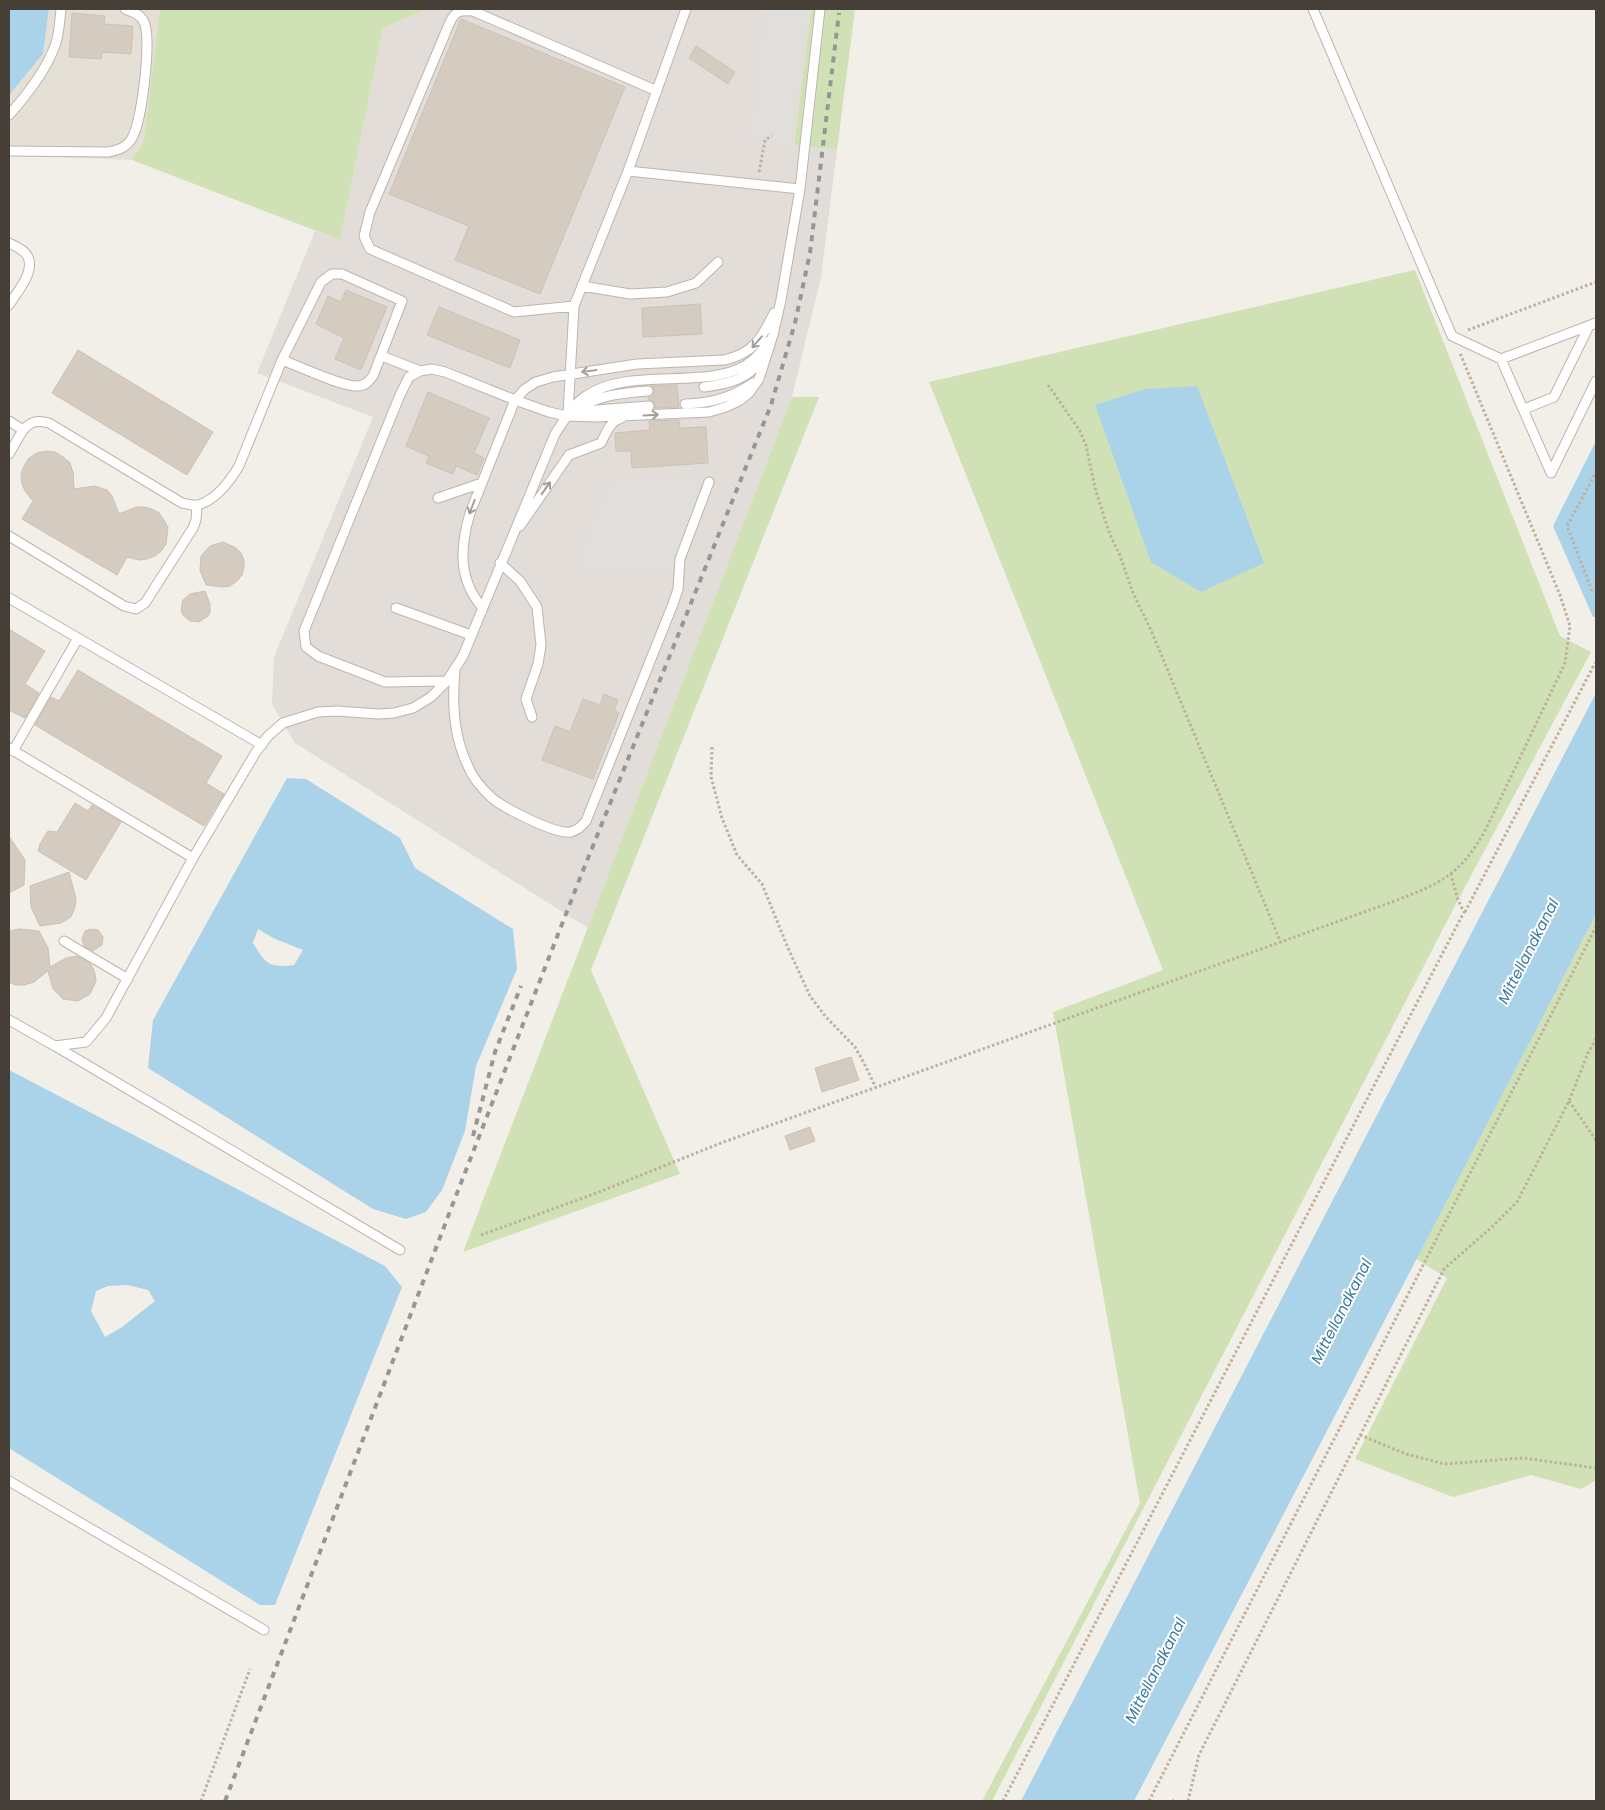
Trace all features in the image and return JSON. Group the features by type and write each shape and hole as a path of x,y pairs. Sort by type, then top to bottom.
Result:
{"lane":[{"path":"9,115 29,91 56,43 61,9"},
{"path":"9,151 108,152 119,150 127,144 133,136 137,125 146,68 146,36 144,23 138,11 125,9"},
{"path":"567,416 574,306 628,172 686,9"},
{"path":"446,681 385,682 318,656 306,646 304,631 409,377 420,371 432,369 445,372 515,400 567,416 596,417 709,412 726,408 749,393 759,379 773,335 781,300 800,189 820,9"},
{"path":"1313,9 1452,336 1501,359 1551,473 1596,381"},
{"path":"574,306 514,312 370,249 364,236 370,212 450,22 454,14 461,10 473,11 657,91"},
{"path":"628,172 800,189"},
{"path":"9,242 28,258 29,267 26,277 9,305"},
{"path":"582,286 630,294 667,292 696,283 718,262"},
{"path":"9,454 29,423 39,420 49,423 182,503 197,505 213,496 229,482 239,466 282,360 321,282 332,274 342,274 402,301 382,356 373,376 366,384 359,386 347,385 282,360"},
{"path":"482,607 472,596 466,581 462,546 465,530 515,400 525,389 536,382 570,374 637,364 736,358 748,352 757,343 781,300"},
{"path":"1501,359 1593,325"},
{"path":"1524,409 1554,397 1593,325"},
{"path":"704,387 728,384 746,376 760,361 773,335"},
{"path":"55,1046 86,1042 106,1018 193,858 268,736 283,723 318,712 337,711 378,714 394,713 413,708 431,697 455,670 555,434 574,407 585,396 603,386 620,381 726,373 741,368 754,359 773,335"},
{"path":"382,356 420,371"},
{"path":"686,404 706,403 723,399 740,392 759,379"},
{"path":"567,416 584,404 606,396 648,391"},
{"path":"567,416 596,410 649,406"},
{"path":"509,542 569,455 601,443 610,426 617,419 630,416"},
{"path":"9,422 23,430"},
{"path":"455,670 452,699 460,746 466,764 474,779 493,799 506,808 548,828 565,832 571,832 580,828 586,821 673,604 678,589 680,558 709,482"},
{"path":"438,498 482,483"},
{"path":"9,536 124,606 136,609 145,603 193,528 196,520 197,505"},
{"path":"500,562 520,581 537,607 541,645 538,664 526,699 532,717"},
{"path":"9,598 262,745"},
{"path":"396,608 471,636"},
{"path":"78,638 11,750 193,858"},
{"path":"64,941 128,979"},
{"path":"9,1020 400,1250"},
{"path":"9,1481 264,1630"}],"path":[{"path":"757,185 765,140 772,136"},
{"path":"481,1235 594,1194 721,1143 1427,889 1451,874 1477,845 1486,829 1565,663 1570,626 1560,595 1452,336 1596,282"},
{"path":"1048,385 1080,432 1086,445 1094,488 1110,535 1119,552 1133,593 1151,630 1281,942"},
{"path":"1592,591 1567,526 1596,472"},
{"path":"1003,1801 1595,663"},
{"path":"712,747 710,777 722,818 737,855 762,884 810,996 825,1016 855,1047 876,1088"},
{"path":"1451,874 1458,900 1464,912"},
{"path":"1149,1801 1596,928"},
{"path":"1188,1801 1199,1755 1444,1269 1517,1202 1569,1101 1596,1038"},
{"path":"1569,1101 1596,1140"},
{"path":"1360,1435 1406,1454 1445,1464 1523,1458 1596,1468"},
{"path":"201,1801 250,1669"},
{"path":"1172,1801 1177,1801"}],"shaded area":[{"path":"49,9 243,9 153,70 144,140 132,160 9,155 9,95 43,54"},
{"path":"427,9 811,9 794,145 837,150 821,277 792,397 588,928 295,743 272,704 274,657 373,417 257,373 315,231 340,240 383,28"},
{"path":"766,9 807,9 790,144 751,138"},
{"path":"705,474 671,568 590,572 582,555 611,483"}],"green space":[{"path":"160,9 427,9 383,28 340,240 132,160 144,140"},
{"path":"811,9 855,9 837,150 794,145"},
{"path":"1415,270 1560,636 1591,652 1458,900 992,1801 982,1801 1140,1503 1053,1012 1163,970 929,382"},
{"path":"792,397 819,397 591,970 680,1174 463,1252"},
{"path":"1596,914 1596,1480 1581,1489 1531,1475 1453,1497 1355,1459 1447,1278 1416,1259"}],"water":[{"path":"9,9 49,9 43,54 9,95"},
{"path":"1197,386 1264,563 1201,592 1151,562 1095,405 1145,389"},
{"path":"1596,441 1596,617 1593,617 1553,526"},
{"name":"Mittellandkanal","path":"1596,693 1596,914 1537,1028 1134,1801 1021,1801"},
{"path":"287,778 306,779 400,838 415,868 513,929 517,969 476,1066 465,1131 442,1190 426,1212 406,1219 373,1209 148,1068 153,1020","holes":["258,929 273,938 303,950 294,965 278,966 269,963 261,956 253,943"]},
{"path":"9,1070 385,1266 402,1287 275,1605 260,1605 9,1448","holes":["127,1285 148,1290 155,1301 122,1327 105,1337 91,1311 96,1291 108,1286"]}],"building":[{"path":"72,13 105,16 104,24 133,26 131,54 102,52 101,59 69,57"},
{"path":"461,19 625,87 540,294 455,260 469,226 389,194"},
{"path":"696,46 735,72 728,84 689,58"},
{"path":"346,290 387,307 361,370 335,359 344,338 316,324 328,296 341,302"},
{"path":"700,304 702,334 643,337 642,308"},
{"path":"439,307 520,340 510,368 427,335"},
{"path":"78,350 213,432 187,475 52,393"},
{"path":"677,385 679,407 655,408 654,402 649,400 648,397 654,393 651,386"},
{"path":"428,392 489,418 474,453 484,458 477,475 456,466 453,474 426,463 429,456 406,446"},
{"path":"679,420 680,428 706,427 708,463 632,468 631,451 616,451 615,433 650,430 649,421"},
{"path":"55,452 70,463 73,472 74,489 94,486 107,490 112,496 119,514 136,507 152,509 159,513 168,527 166,544 161,551 147,559 139,560 127,557 117,575 22,519 33,501 25,491 21,474 29,458 37,453"},
{"path":"223,542 236,548 241,553 244,560 242,575 230,586 206,585 200,570 201,556 210,546"},
{"path":"205,591 210,604 210,613 199,622 190,621 183,615 181,610 183,600 190,594"},
{"path":"9,629 45,651 25,684 39,693 25,718 9,710"},
{"path":"78,670 222,756 206,783 224,794 204,826 35,725 51,697 59,701"},
{"path":"604,694 618,700 614,710 619,713 593,779 542,760 555,726 570,732 583,699 600,705"},
{"path":"75,803 88,811 92,805 121,822 86,880 38,851 48,831 57,832"},
{"path":"9,836 25,860 24,885 9,893"},
{"path":"69,872 76,899 71,917 61,923 40,926 31,907 30,886"},
{"path":"20,929 39,931 48,948 50,967 66,958 77,956 91,964 96,981 90,994 78,1001 63,999 53,989 48,971 34,982 24,985 15,985 9,982 9,931"},
{"path":"90,929 98,930 103,937 102,945 93,951 84,946 82,939 85,931"},
{"path":"851,1057 859,1080 822,1092 815,1068"},
{"path":"810,1127 815,1141 790,1150 785,1136"}],"railway":[{"path":"225,1801 452,1206 580,878 771,405 795,323 810,253 839,13"},
{"path":"473,1136 495,1052 521,986"}]}
